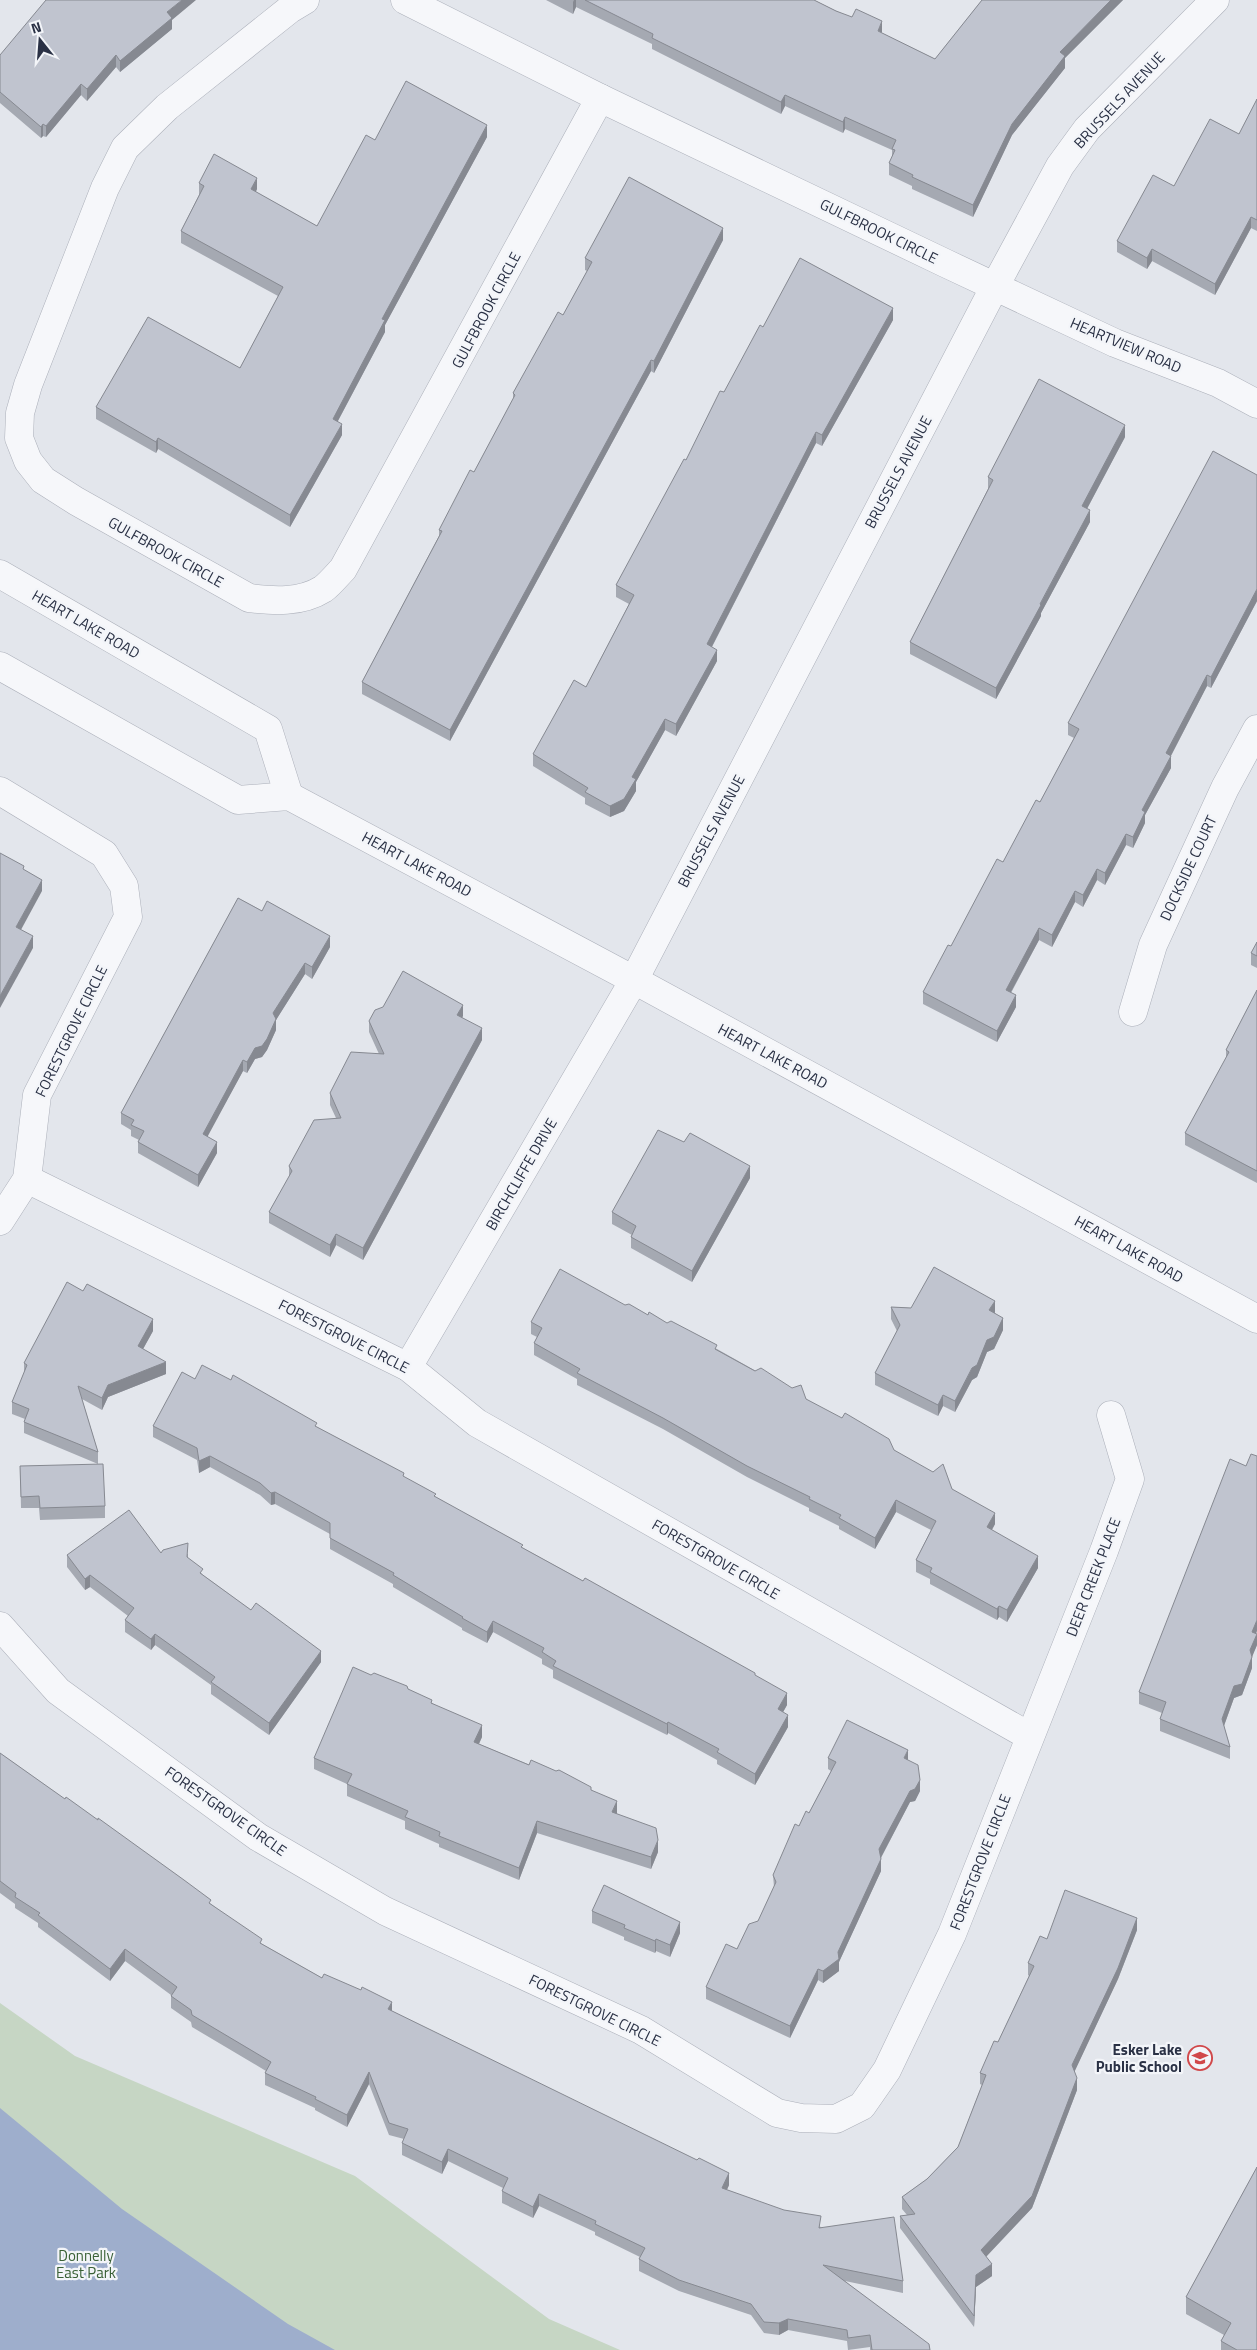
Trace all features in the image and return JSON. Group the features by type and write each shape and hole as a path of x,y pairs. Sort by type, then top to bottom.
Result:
{"street":[{"name":"GULFBROOK CIRCLE","path":"305,0 290,9 167,108 125,148 105,188 28,385 20,413 19,438 28,461 43,480 76,501 249,598 278,602 304,596 323,589 343,569 374,517 600,98"},
{"name":"GULFBROOK CIRCLE","path":"405,0 600,98 996,286"},
{"name":"BRUSSELS AVENUE","path":"634,980 1060,166 1088,129 1215,0"},
{"name":"HEARTVIEW ROAD","path":"996,286 1115,343 1218,383 1257,404"},
{"name":"HEART LAKE ROAD","path":"0,574 268,729 289,796 634,980 1257,1319"},
{"path":"0,666 238,800 289,796"},
{"name":"DOCKSIDE COURT","path":"1133,1012 1157,936 1225,788 1257,729"},
{"name":"FORESTGROVE CIRCLE","path":"0,791 104,854 124,886 128,916 37,1095 27,1179 0,1221"},
{"name":"BIRCHCLIFFE DRIVE","path":"408,1367 634,980"},
{"name":"FORESTGROVE CIRCLE","path":"0,1626 58,1690 258,1837 385,1911 641,2030 776,2113 801,2118 836,2119 862,2106 886,2070 952,1934 1029,1736 477,1423 408,1367 27,1179"},
{"name":"DEER CREEK PLACE","path":"1029,1736 1104,1551 1130,1480 1112,1415"}],"green space":[{"path":"0,2003 75,2056 355,2176 549,2319 620,2350 0,2350"}],"water":[{"name":"Donnelly East Park","path":"0,2108 122,2209 288,2324 335,2350 0,2350"}],"building":[{"path":"46,0 182,0 167,12 172,18 120,61 116,55 87,89 81,84 46,126 43,124 41,127 0,92 0,55"},
{"path":"585,0 814,0 852,17 856,9 882,21 878,31 935,59 982,0 1111,0 1060,52 1065,56 1012,124 973,205 912,177 913,175 889,163 895,150 892,149 896,140 845,117 843,122 785,95 781,102 652,38 653,34"},
{"path":"406,81 487,125 382,319 385,320 333,419 342,424 290,515 158,438 156,442 96,407 148,317 240,368 283,287 181,231 204,186 199,183 214,154 257,178 251,189 317,226 366,135 375,140"},
{"path":"1257,99 1257,220 1251,217 1215,284 1152,249 1147,258 1117,241 1153,175 1174,186 1210,119 1239,134"},
{"path":"629,177 723,228 654,361 651,360 450,730 362,682 442,531 439,530 470,470 474,472 515,395 513,393 558,312 563,315 592,262 585,258"},
{"path":"800,258 893,308 822,435 816,432 707,644 717,650 676,724 665,719 632,777 636,779 624,799 610,806 585,792 588,788 533,754 574,680 586,687 634,595 616,585 684,459 686,460 720,391 724,392 760,325 763,327"},
{"path":"1039,379 1125,425 1082,506 1090,510 996,688 910,642 993,480 988,477"},
{"path":"1213,451 1257,475 1257,589 1211,677 1207,675 1166,753 1171,756 1142,810 1145,812 1133,837 1126,834 1105,873 1097,869 1083,895 1075,891 1052,935 1039,928 1006,990 1016,995 997,1031 923,992 948,945 951,946 997,859 1003,862 1036,800 1040,802 1079,729 1068,723"},
{"path":"0,853 24,866 23,869 42,880 16,927 33,936 0,996"},
{"path":"238,898 262,911 267,901 330,936 312,967 305,963 273,1013 276,1019 267,1039 262,1046 255,1048 247,1062 243,1060 203,1134 217,1142 198,1175 138,1142 144,1131 131,1125 134,1120 121,1113"},
{"path":"1257,942 1257,956 1251,953"},
{"path":"403,971 463,1005 457,1015 482,1028 363,1248 336,1234 330,1245 269,1212 292,1171 289,1166 314,1120 341,1118 330,1093 351,1052 384,1054 369,1021 375,1010 383,1007"},
{"path":"1257,990 1257,1171 1185,1133 1229,1052 1226,1050"},
{"path":"658,1130 684,1142 690,1133 750,1166 692,1271 631,1237 636,1226 612,1212"},
{"path":"934,1267 995,1301 989,1310 1003,1318 994,1337 987,1340 977,1365 972,1368 955,1401 943,1395 938,1405 875,1373 900,1325 891,1307 911,1308"},
{"path":"560,1269 625,1305 629,1304 648,1315 649,1312 667,1323 671,1321 717,1345 715,1349 755,1371 761,1368 792,1388 801,1385 806,1399 842,1418 845,1413 889,1439 894,1450 933,1472 943,1464 952,1489 995,1513 987,1527 1038,1556 1007,1610 999,1606 997,1609 930,1572 932,1568 916,1560 936,1521 896,1500 875,1538 839,1518 841,1515 809,1499 810,1497 747,1466 663,1418 577,1373 580,1369 534,1343 542,1328 531,1322"},
{"path":"67,1282 83,1291 87,1284 153,1319 138,1346 166,1362 108,1385 102,1398 78,1386 98,1452 24,1422 29,1409 12,1402 27,1365 24,1363"},
{"path":"202,1365 231,1380 233,1375 317,1423 315,1426 404,1473 403,1476 436,1494 434,1496 523,1545 521,1547 583,1581 585,1578 755,1673 755,1675 787,1693 778,1709 788,1715 755,1774 717,1752 719,1749 553,1666 556,1661 542,1652 544,1648 493,1621 487,1632 462,1618 393,1575 394,1573 330,1538 330,1523 275,1492 271,1493 260,1483 210,1456 199,1461 197,1448 153,1426 182,1372 195,1379"},
{"path":"1251,1454 1257,1456 1257,1620 1252,1632 1257,1634 1250,1650 1252,1657 1242,1684 1234,1686 1222,1719 1230,1747 1160,1719 1166,1702 1139,1692 1230,1459 1246,1466"},
{"path":"103,1464 105,1506 40,1508 39,1496 21,1497 20,1466"},
{"path":"129,1510 161,1553 163,1550 188,1543 187,1557 203,1569 200,1573 251,1610 256,1603 321,1651 269,1723 211,1682 215,1677 155,1634 151,1639 125,1620 134,1608 90,1575 85,1579 67,1555"},
{"path":"353,1667 371,1675 374,1673 407,1686 408,1689 432,1700 431,1703 482,1725 474,1742 529,1765 531,1760 556,1771 559,1770 591,1787 591,1790 617,1801 612,1812 656,1828 658,1840 651,1857 537,1821 519,1868 439,1836 440,1832 405,1817 408,1811 347,1784 352,1774 314,1758"},
{"path":"847,1720 908,1750 904,1758 918,1765 920,1780 915,1789 910,1791 879,1849 881,1859 838,1952 839,1959 823,1971 818,1969 790,2026 706,1987 726,1944 737,1949 749,1924 758,1921 776,1882 773,1875 795,1824 799,1826 806,1811 809,1813 836,1762 828,1758"},
{"path":"0,1753 65,1799 66,1797 98,1820 98,1818 184,1880 211,1900 209,1903 262,1939 260,1943 322,1978 324,1974 361,1990 362,1987 392,2002 388,2009 697,2160 699,2158 729,2173 722,2188 784,2210 821,2216 819,2228 894,2217 903,2281 823,2265 929,2344 930,2350 872,2350 870,2335 848,2338 847,2330 788,2319 779,2323 764,2322 751,2304 679,2280 639,2259 645,2248 595,2224 596,2221 539,2194 533,2207 502,2191 508,2178 448,2149 442,2162 402,2143 408,2129 389,2123 369,2072 347,2115 315,2099 316,2097 265,2073 271,2062 192,2015 191,2010 171,1996 177,1987 125,1949 110,1969 38,1915 40,1913 15,1897 16,1893 0,1881"},
{"path":"604,1885 680,1922 670,1945 624,1928 625,1925 592,1911"},
{"path":"1065,1890 1137,1918 1118,1968 1072,2065 1077,2078 1032,2196 981,2250 992,2264 976,2275 974,2316 900,2216 915,2214 902,2197 927,2179 958,2147 986,2075 980,2073 994,2041 998,2042 1034,1966 1028,1963 1040,1936 1047,1939"},
{"path":"1257,2167 1257,2350 1237,2350 1221,2341 1231,2323 1186,2297"}],"place":[{"name":"Esker Lake Public School","path":"1200,2058"}]}
